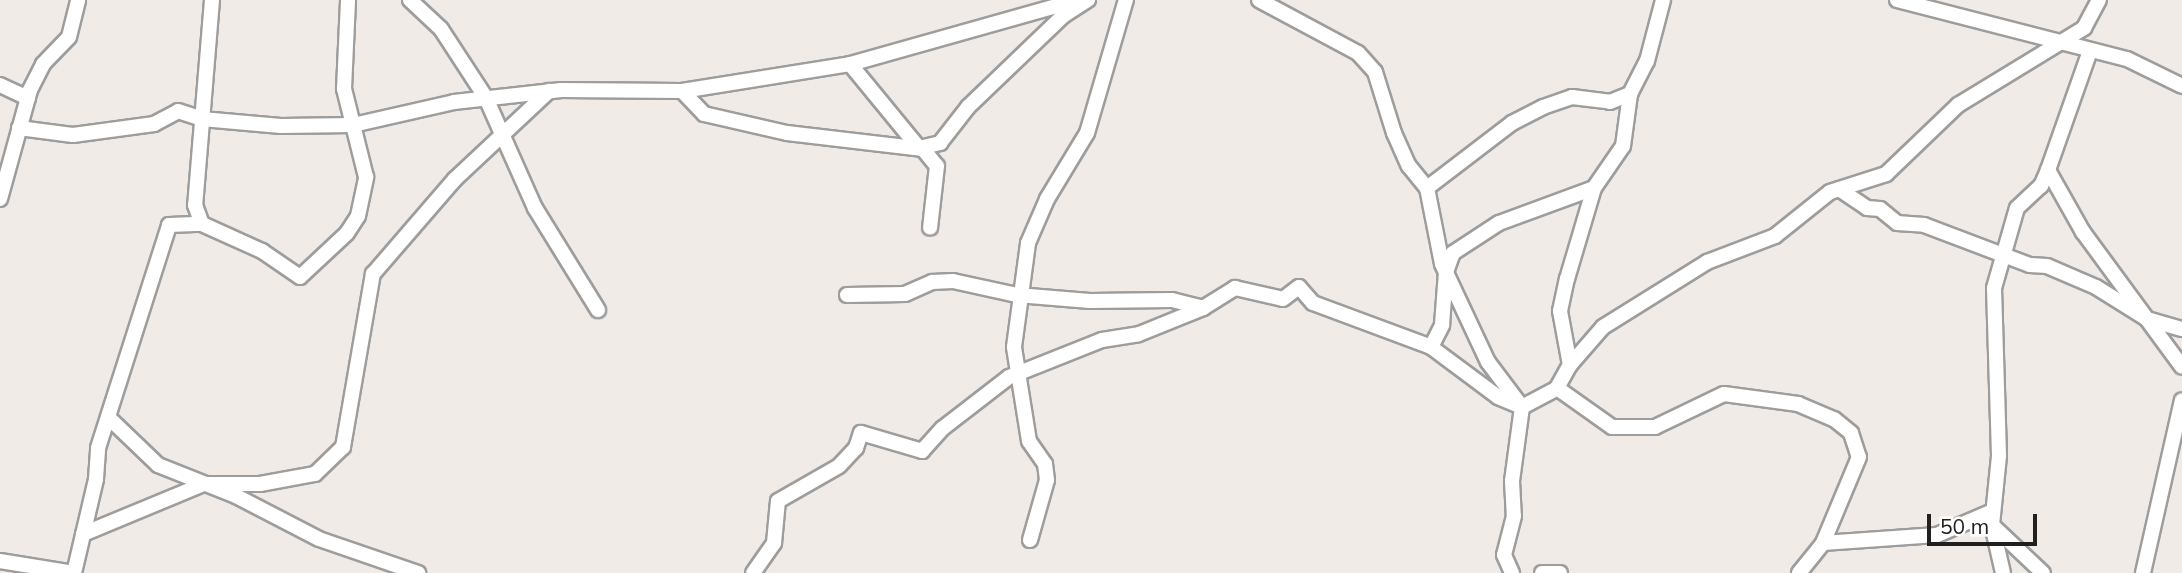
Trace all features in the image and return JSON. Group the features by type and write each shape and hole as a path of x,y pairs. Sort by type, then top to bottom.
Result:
{"street":[{"path":"0,199 28,98 43,64 69,37 78,0"},
{"path":"202,224 195,205 204,140 202,119 212,0"},
{"path":"0,561 74,573 98,448 169,225 202,224 262,251 300,277 347,233 358,216 366,177 344,89 348,0"},
{"path":"410,0 441,29 486,98 535,208 598,310"},
{"path":"19,128 73,135 154,124 178,111 202,119 281,126 354,125 486,98 549,91 682,91 850,64 1078,0"},
{"path":"682,91 704,114 788,133 919,148 940,143 968,107 1063,16 1088,0"},
{"path":"1030,540 1047,480 1045,464 1029,441 1016,375 1014,347 1023,296 1028,243 1047,199 1087,133 1126,0"},
{"path":"1259,0 1358,53 1375,72 1394,133 1409,166 1427,188 1446,272 1488,362 1522,407 1512,481 1514,516 1504,555 1512,573"},
{"path":"1570,365 1560,311 1594,188 1623,146 1630,94 1647,61 1663,0"},
{"path":"1897,0 2063,40 2090,51 2127,59 2175,77 2182,86"},
{"path":"1522,407 1557,388 1570,365 1603,327 1707,262 1775,236 1815,202 1839,189 1886,174 1958,105 2084,28 2099,0"},
{"path":"2003,573 1992,518 1998,456 1994,288 2001,255 2017,208 2040,186 2049,170 2090,51"},
{"path":"850,64 937,166 930,228"},
{"path":"0,85 28,98"},
{"path":"83,534 204,484 260,484 315,474 343,447 373,274 455,179 549,91"},
{"path":"1427,188 1512,122 1543,107 1572,97 1609,102 1630,94"},
{"path":"2049,170 2083,232 2182,367"},
{"path":"1431,347 1445,309 1446,272 1453,253 1499,223 1594,188"},
{"path":"1839,189 1867,208 1880,209 1896,223 1924,225 2001,255 2047,266 2096,287 2147,319 2182,329"},
{"path":"847,295 905,293 932,282 953,281 1023,296 1172,300 1203,308"},
{"path":"753,573 774,543 778,500 839,466 856,448 861,433 922,451 943,428 1016,375 1102,340 1139,334 1203,308 1235,288 1283,299 1299,287 1313,303 1431,347 1498,397 1522,407"},
{"path":"1557,388 1612,426 1656,428 1724,394 1798,404 1834,419 1851,433 1859,457 1823,543 1799,573"},
{"path":"2143,573 2182,400"},
{"path":"109,418 158,465 319,539 418,573"},
{"path":"1823,543 1937,535 1992,518"},
{"path":"1992,518 2043,573"},
{"path":"1542,573 1560,573"}]}
